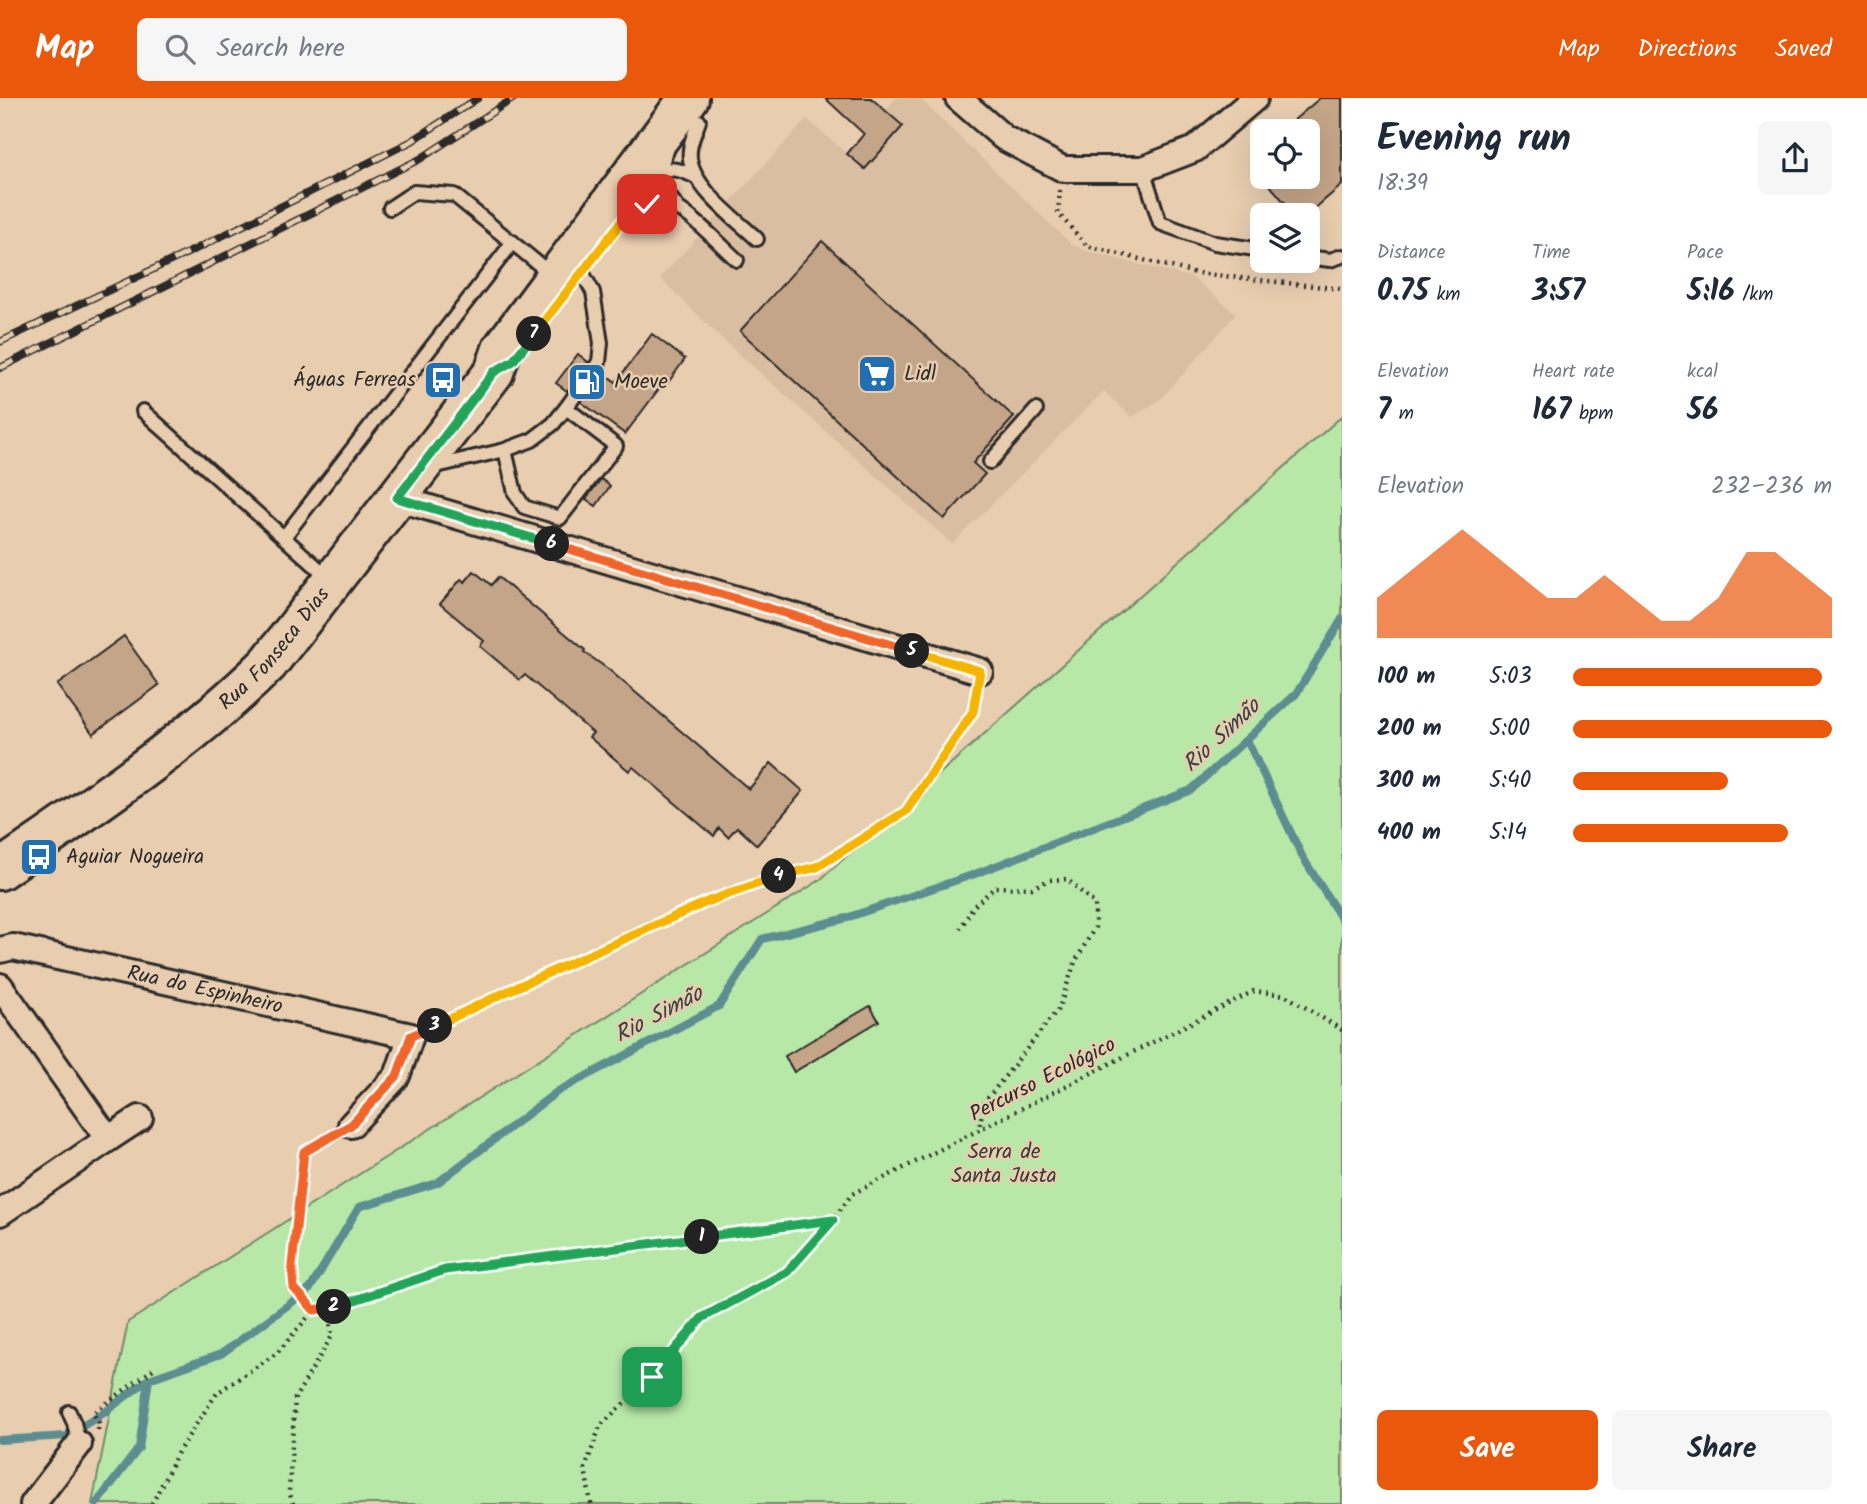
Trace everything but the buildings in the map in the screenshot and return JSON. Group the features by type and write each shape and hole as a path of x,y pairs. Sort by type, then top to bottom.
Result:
{"main road":[{"name":"Rua Fonseca Dias","path":"620,207 679,173 701,104"},
{"name":"Rua Fonseca Dias","path":"1,868 177,743 230,702 268,664 494,372 513,361 567,272 701,104"}],"street":[{"path":"957,98 1004,138 1063,169 1143,169 1195,149 1255,98"},
{"path":"407,484 980,671"},
{"name":"Rua do Espinheiro","path":"0,950 13,947 411,1036"},
{"path":"0,986 108,1139"},
{"path":"351,1125 397,1076 411,1036"},
{"path":"0,1213 140,1118"},
{"path":"33,1504 75,1429"}],"lane":[{"path":"1143,169 1160,223 1215,243 1250,248"},
{"path":"737,260 667,195 679,173 706,191 757,239"},
{"path":"390,208 414,192 453,195 513,242 567,272 593,292 601,343 599,362 553,424 532,440 407,484"},
{"path":"620,207 664,202 680,209"},
{"path":"284,537 513,242"},
{"path":"1320,259 1330,260 1342,256"},
{"path":"505,450 515,493 524,507 560,518 616,446 566,408"},
{"path":"990,462 1035,410"},
{"path":"143,411 333,581"}],"path":[{"path":"1063,169 1058,213 1087,246 1196,273 1342,289"},
{"path":"411,1036 709,901 773,877 817,867 906,811 973,712 980,671"},
{"path":"960,929 974,906 995,887 1032,888 1049,880 1067,879 1095,904 1095,927 1075,962 1059,1009 984,1103 979,1130"},
{"name":"Percurso Ecológico","path":"591,1504 585,1469 600,1426 652,1377 702,1318 787,1272 852,1194 1254,990 1285,995 1342,1030"},
{"path":"314,1310 294,1288 292,1266 304,1152 351,1125"},
{"path":"152,1504 178,1452 217,1393 277,1353 314,1310 328,1309 445,1270 833,1220"},
{"path":"293,1504 289,1491 295,1398 331,1336 328,1309"},
{"path":"99,1423 93,1413 156,1367"}],"shaded area":[{"path":"896,98 919,98 1071,244 1086,251 1193,278 1236,314 1161,399 1132,417 1104,391 952,544 720,337 660,278 807,119 865,169 903,127 885,111"}],"green space":[{"name":"Serra de Santa Justa","path":"1342,416 1342,1504 92,1504 128,1322 820,880"}],"waterway":[{"name":"Rio Simão","path":"96,1504 139,1448 149,1379 221,1354 310,1289 359,1207 437,1183 558,1091 719,1006 762,939 843,919 975,874 1191,790 1296,694 1342,619"},
{"path":"1247,740 1302,856 1342,920"},
{"path":"0,1440 67,1436 149,1379"}],"railway":[{"path":"0,342 196,249 412,141 478,98"},
{"path":"0,368 420,159 514,98"}],"place":[{"name":"Lidl","path":"877,374"},
{"name":"Águas Ferreas","path":"443,380"},
{"name":"Moeve","path":"587,382"},
{"name":"Aguiar Nogueira","path":"39,857"}],"route":[{"path":"647,204 626,216 513,361 494,372 397,498 980,671 973,712 906,811 817,867 773,877 709,901 411,1036 397,1076 351,1125 304,1152 292,1266 294,1288 314,1310 328,1309 445,1270 833,1220 787,1272 702,1318 652,1377"}]}
